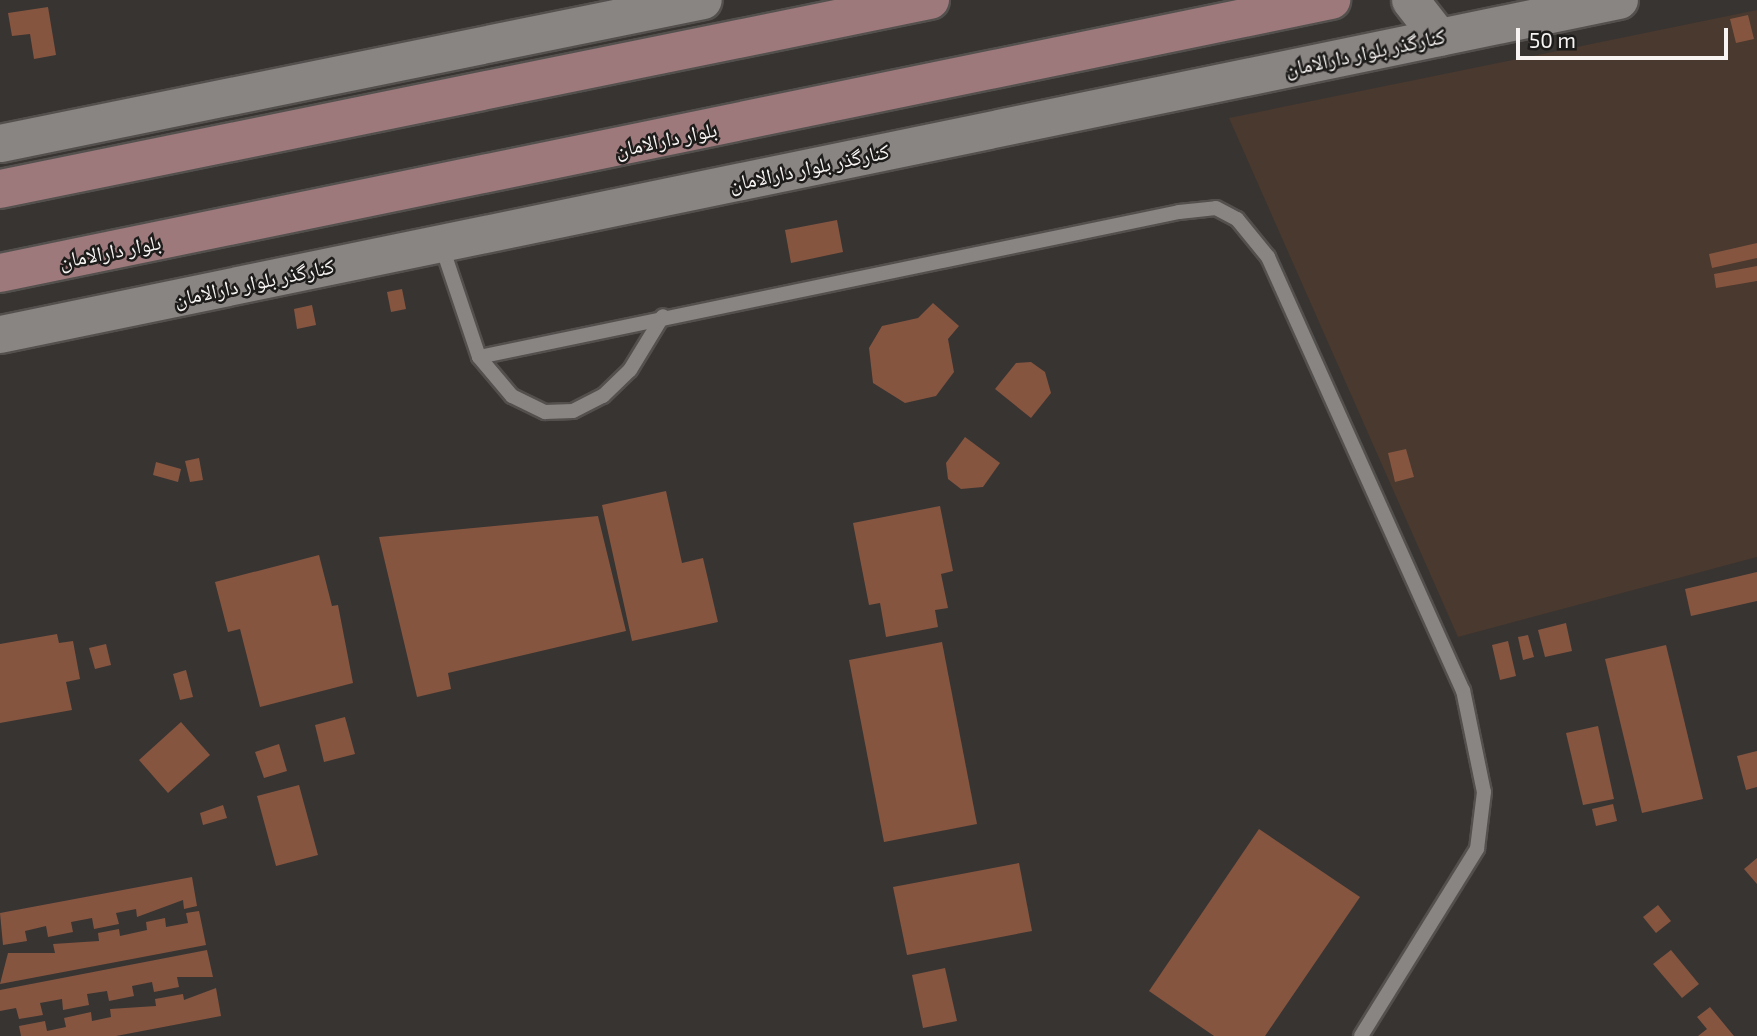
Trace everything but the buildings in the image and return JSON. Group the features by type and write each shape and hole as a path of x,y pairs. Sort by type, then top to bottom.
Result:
{"main road":[{"path":"0,189 930,0"},
{"name":"بلوار دارالامان","path":"0,274 1331,0"}],"street":[{"path":"0,144 703,0"},
{"path":"1410,0 1439,37"},
{"name":"کنارگذر بلوار دارالامان","path":"0,334 1619,0"}],"lane":[{"path":"479,357 663,316 1179,212 1216,208 1237,219 1268,257 1463,690 1484,792 1477,849 1361,1036"},
{"path":"440,243 479,357 512,396 545,412 573,411 603,396 630,370 663,316"}],"shaded area":[{"path":"1757,10 1757,557 1458,637 1229,118"}]}
